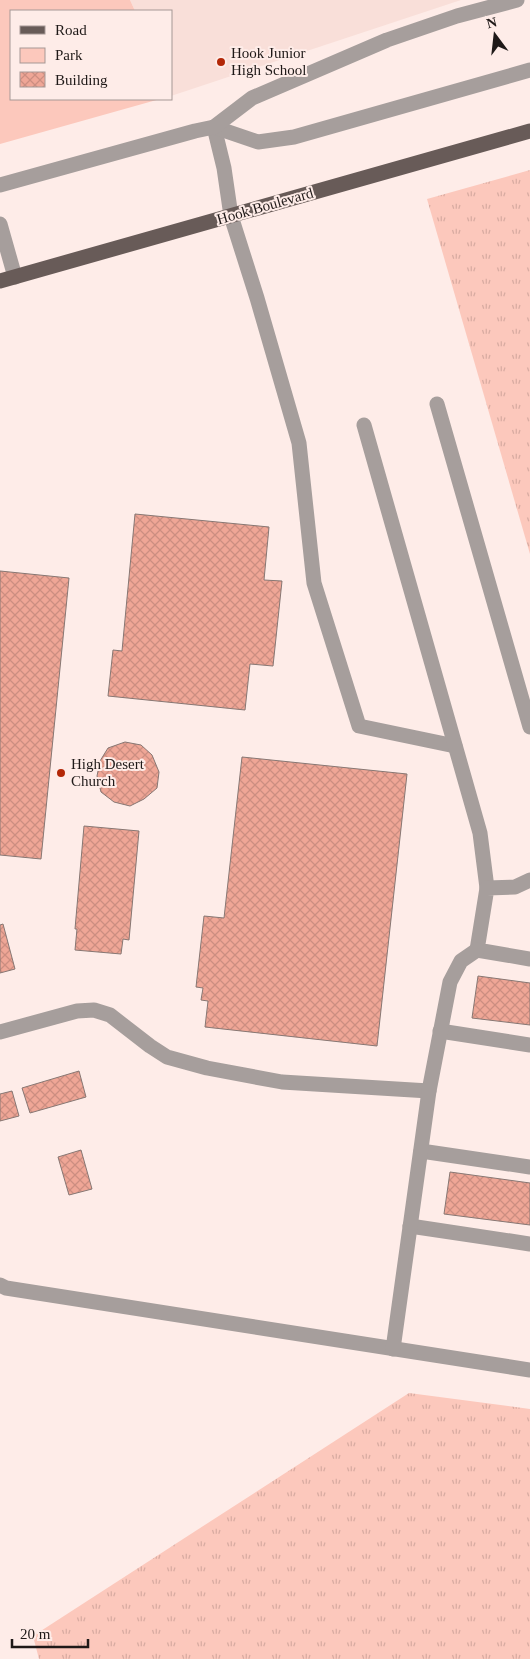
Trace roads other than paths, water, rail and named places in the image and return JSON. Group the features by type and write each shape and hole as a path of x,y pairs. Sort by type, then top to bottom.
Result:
{"main road":[{"name":"Hook Boulevard","path":"0,281 530,131"}],"lane":[{"path":"0,185 214,127 252,98 387,40 457,16 517,0"},
{"path":"214,127 258,142 294,137 530,70"},
{"path":"214,127 224,163 231,216 260,307 299,443 314,583 359,726 455,746"},
{"path":"0,224 15,277"},
{"path":"437,404 530,727"},
{"path":"364,424 480,833 487,888 477,950"},
{"path":"487,888 515,887 530,880"},
{"path":"393,1349 429,1091 450,982 461,961 477,950 530,959"},
{"path":"0,1032 77,1011 94,1010 110,1015 167,1057 208,1068 282,1082 429,1091"},
{"path":"440,1031 530,1045"},
{"path":"421,1151 530,1167"},
{"path":"410,1226 530,1244"},
{"path":"0,1285 6,1288 530,1370"}],"place":[{"name":"Hook Junior High School","path":"221,62"},
{"name":"High Desert Church","path":"61,773"}]}
